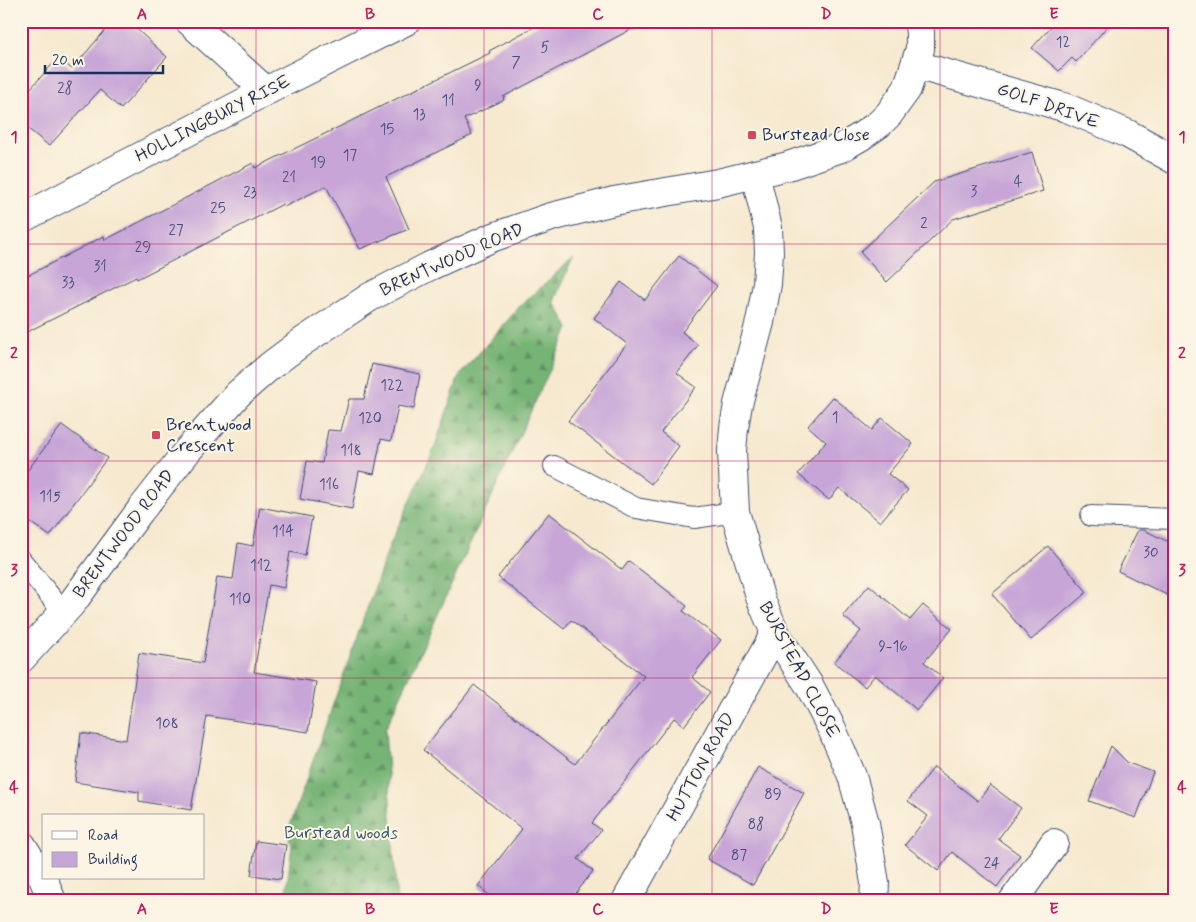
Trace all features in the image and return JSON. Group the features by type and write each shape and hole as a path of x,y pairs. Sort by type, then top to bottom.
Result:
{"street":[{"path":"189,21 266,91"},
{"name":"HOLLINGBURY RISE","path":"21,219 266,91 406,21"},
{"name":"BRENTWOOD ROAD","path":"21,659 72,603 188,450 238,394 270,366 302,342 370,297 430,266 492,238 551,217 614,201 684,190 755,174 788,166 841,148 860,138 879,124 907,89 920,49 918,21"},
{"name":"GOLF DRIVE","path":"916,65 1067,108 1128,134 1175,160"},
{"name":"BURSTEAD CLOSE","path":"755,174 768,228 769,253 767,284 760,322 738,404 734,428 732,451 735,512 760,597 776,633 809,685 832,729 852,776 865,823 875,884 874,901"},
{"name":"HUTTON ROAD","path":"626,901 776,633"},
{"path":"1013,901 1054,843"},
{"path":"21,844 42,876"},
{"path":"44,880 52,901"}],"lane":[{"path":"554,466 636,508 694,518 735,512"},
{"path":"1091,516 1175,519"},
{"path":"21,560 63,612"}],"green space":[{"name":"Burstead woods","path":"573,258 554,301 569,328 385,730 397,901 285,901 292,845 287,834 389,547 434,449 459,376 520,306"}],"building":[{"path":"113,21 128,21 167,57 121,109 100,90 49,146 21,123 21,99 58,58 72,69"},
{"path":"545,21 647,21 503,97 504,100 464,119 472,135 386,177 409,229 360,249 326,186 284,207 283,204 137,279 136,277 21,335 21,279 104,236 105,240 253,163 255,168 490,53 489,51"},
{"path":"1056,21 1112,21 1076,62 1072,58 1059,71 1032,48"},
{"path":"1032,152 1043,191 953,219 887,282 860,252 934,182"},
{"path":"679,256 717,286 682,332 698,345 677,373 696,387 661,432 679,446 651,484 568,421 627,344 594,318 621,282 645,300"},
{"path":"372,364 420,374 414,409 398,406 391,441 381,439 374,474 359,471 352,509 300,499 307,461 322,463 328,430 341,431 349,399 364,399"},
{"path":"833,397 872,430 882,418 913,444 888,474 908,490 880,522 839,488 829,500 798,474 826,442 808,426"},
{"path":"62,425 107,458 50,536 21,516 21,479"},
{"path":"260,507 312,517 305,555 290,552 284,588 269,585 254,672 316,682 308,732 207,716 191,810 139,801 139,792 75,782 81,733 126,740 139,653 203,663 217,577 233,579 238,543 253,546"},
{"path":"549,513 622,570 629,561 687,606 683,611 721,640 692,677 710,692 684,726 674,718 592,823 601,830 578,859 593,871 570,901 497,901 478,886 522,829 423,750 474,685 575,764 644,676 571,620 564,629 498,577"},
{"path":"1138,530 1144,530 1175,545 1175,599 1118,571"},
{"path":"1048,546 1087,592 1031,640 992,594"},
{"path":"869,585 910,620 923,605 952,629 924,662 943,678 917,710 875,675 865,687 834,662 861,631 843,616"},
{"path":"1111,746 1128,763 1153,772 1136,818 1089,801"},
{"path":"758,767 804,793 753,885 707,859"},
{"path":"934,767 978,801 990,785 1021,808 998,839 1020,855 997,887 952,852 938,871 905,845 928,816 908,801"},
{"path":"256,841 286,845 281,879 251,875"}],"place":[{"name":"Burstead Close","path":"752,135"},
{"name":"Brentwood Crescent","path":"156,435"}]}
